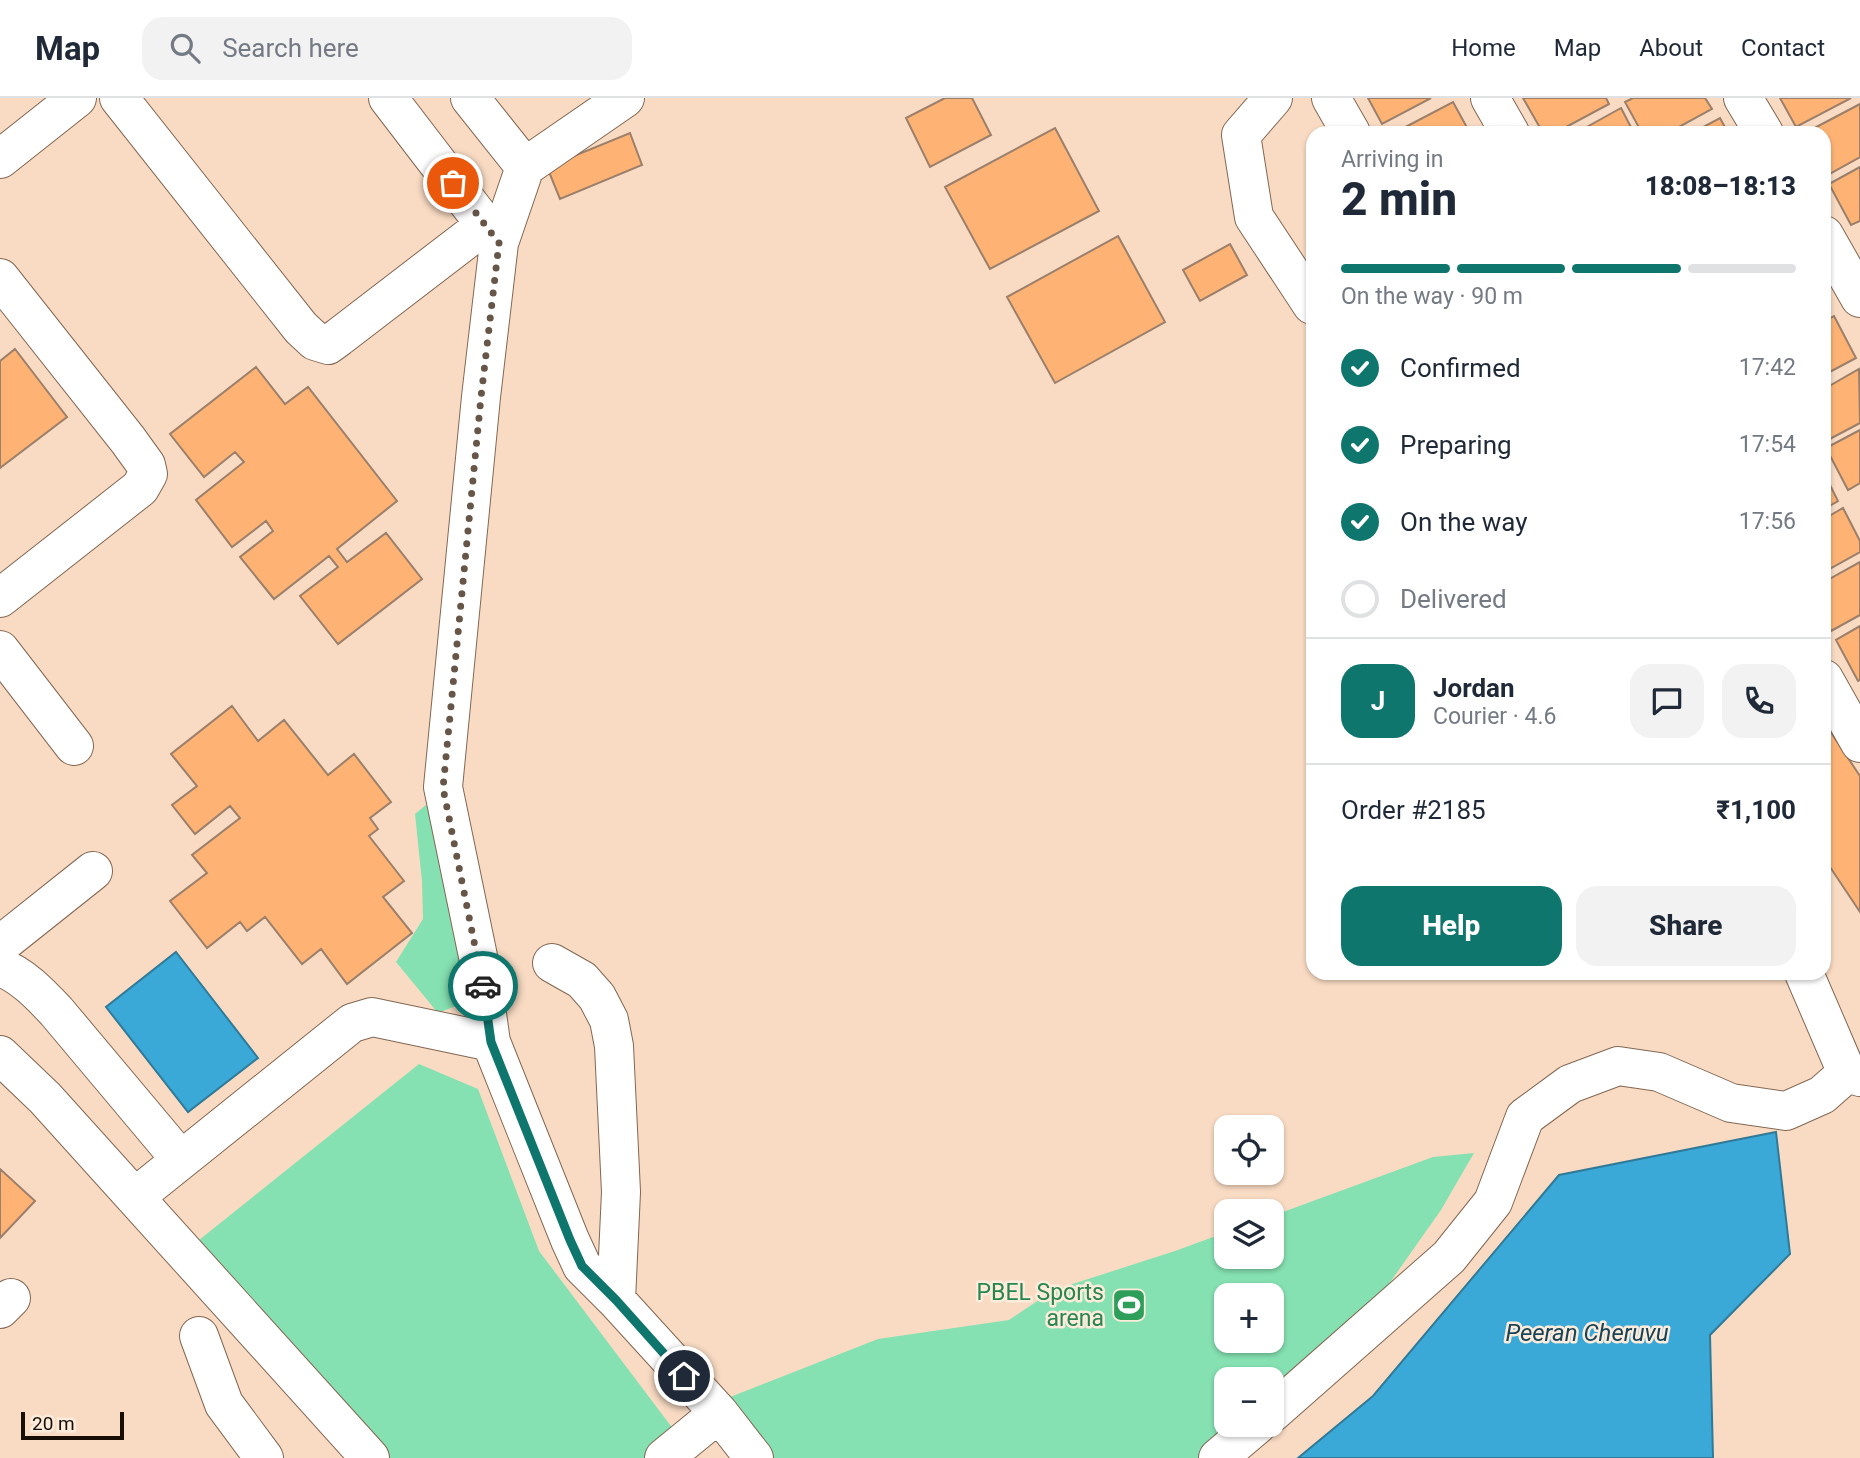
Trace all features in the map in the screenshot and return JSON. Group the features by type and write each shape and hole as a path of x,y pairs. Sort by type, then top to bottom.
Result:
{"street":[{"path":"0,159 76,98"},
{"path":"119,98 301,328 315,341 328,345 492,234"},
{"path":"388,98 492,234"},
{"path":"470,98 525,167"},
{"path":"625,98 525,167 492,234 481,397 443,788 480,966 491,1042 582,1266 719,1413 754,1458"},
{"path":"1273,98 1241,135 1254,217 1306,296"},
{"path":"1331,98 1347,126"},
{"path":"1490,98 1506,126"},
{"path":"1743,98 1760,126"},
{"path":"1837,257 1860,298"},
{"path":"0,278 128,440 146,465 148,474 140,488 0,598"},
{"path":"0,650 74,746"},
{"path":"1831,691 1860,743"},
{"path":"0,945 93,871"},
{"path":"552,962 582,980 597,998 609,1020 614,1046 621,1192 616,1300"},
{"path":"0,967 36,990 57,1011 181,1160"},
{"path":"1284,1402 1449,1257 1493,1202 1525,1117 1570,1084 1618,1066 1659,1072 1731,1103 1786,1111 1822,1095 1854,1075 1807,980"},
{"path":"135,1197 352,1023 372,1017 491,1042"},
{"path":"0,1055 45,1098 370,1458"},
{"path":"199,1336 224,1404 264,1458"},
{"path":"664,1458 719,1413"},
{"path":"1218,1458 1243,1437"}],"green space":[{"path":"432,800 478,993 466,1002 438,1013 396,962 423,919 415,814"},
{"path":"419,1064 478,1089 539,1251 695,1458 362,1458 194,1244"},
{"name":"PBEL Sports arena","path":"1474,1153 1441,1210 1367,1315 1284,1390 1284,1367 1214,1367 1214,1437 1230,1437 1203,1458 761,1458 725,1399 878,1339 1009,1320 1054,1290 1214,1237 1214,1269 1284,1269 1284,1212 1433,1157"}],"water":[{"path":"176,952 258,1058 188,1112 106,1007"},
{"name":"Peeran Cheruvu","path":"1776,1132 1790,1254 1710,1335 1713,1458 1298,1458 1373,1396 1559,1175"}],"building":[{"path":"945,98 972,98 991,135 930,167 906,118"},
{"path":"1368,98 1431,98 1382,124"},
{"path":"1523,98 1606,98 1609,104 1568,126 1539,126"},
{"path":"1633,98 1705,98 1712,109 1681,126 1638,126 1625,102"},
{"path":"1780,98 1851,98 1798,126"},
{"path":"1453,102 1466,126 1407,126"},
{"path":"1860,104 1860,157 1831,173 1831,126 1818,126"},
{"path":"1621,108 1630,126 1589,126"},
{"path":"1720,118 1724,126 1705,126"},
{"path":"1055,128 1099,211 990,269 945,187"},
{"path":"630,133 642,165 560,199 547,167"},
{"path":"1860,167 1860,221 1851,225 1831,183"},
{"path":"1118,236 1165,322 1055,383 1007,297"},
{"path":"1230,244 1247,275 1200,301 1183,270"},
{"path":"1834,316 1856,358 1831,371 1831,318"},
{"path":"15,349 67,417 0,468 0,361"},
{"path":"256,367 285,404 308,387 397,501 337,549 347,562 386,533 422,579 338,644 300,596 338,567 329,556 274,599 240,557 273,531 266,521 232,547 196,500 244,462 235,452 204,477 170,434"},
{"path":"1859,369 1860,423 1831,438 1831,385"},
{"path":"1860,430 1860,483 1848,490 1831,458 1831,445"},
{"path":"1831,487 1838,501 1831,505"},
{"path":"1843,508 1860,541 1860,552 1831,568 1831,515"},
{"path":"1860,562 1860,615 1831,631 1831,578"},
{"path":"1860,626 1860,680 1858,681 1836,640"},
{"path":"232,706 258,741 284,720 328,775 354,754 391,802 370,818 378,829 369,836 404,881 383,897 412,933 347,984 321,949 302,964 265,917 247,931 240,922 207,948 170,901 207,873 192,855 240,818 230,806 195,834 172,805 197,786 171,754"},
{"path":"1831,732 1860,776 1860,912 1831,868"},
{"path":"0,1169 35,1201 0,1238"}],"way so far":[{"path":"453,183 499,243 481,397 443,788 483,986"}],"place":[{"name":"PBEL Sports arena","path":"1129,1305"}],"route":[{"path":"483,986 491,1042 582,1266 684,1376"}]}
